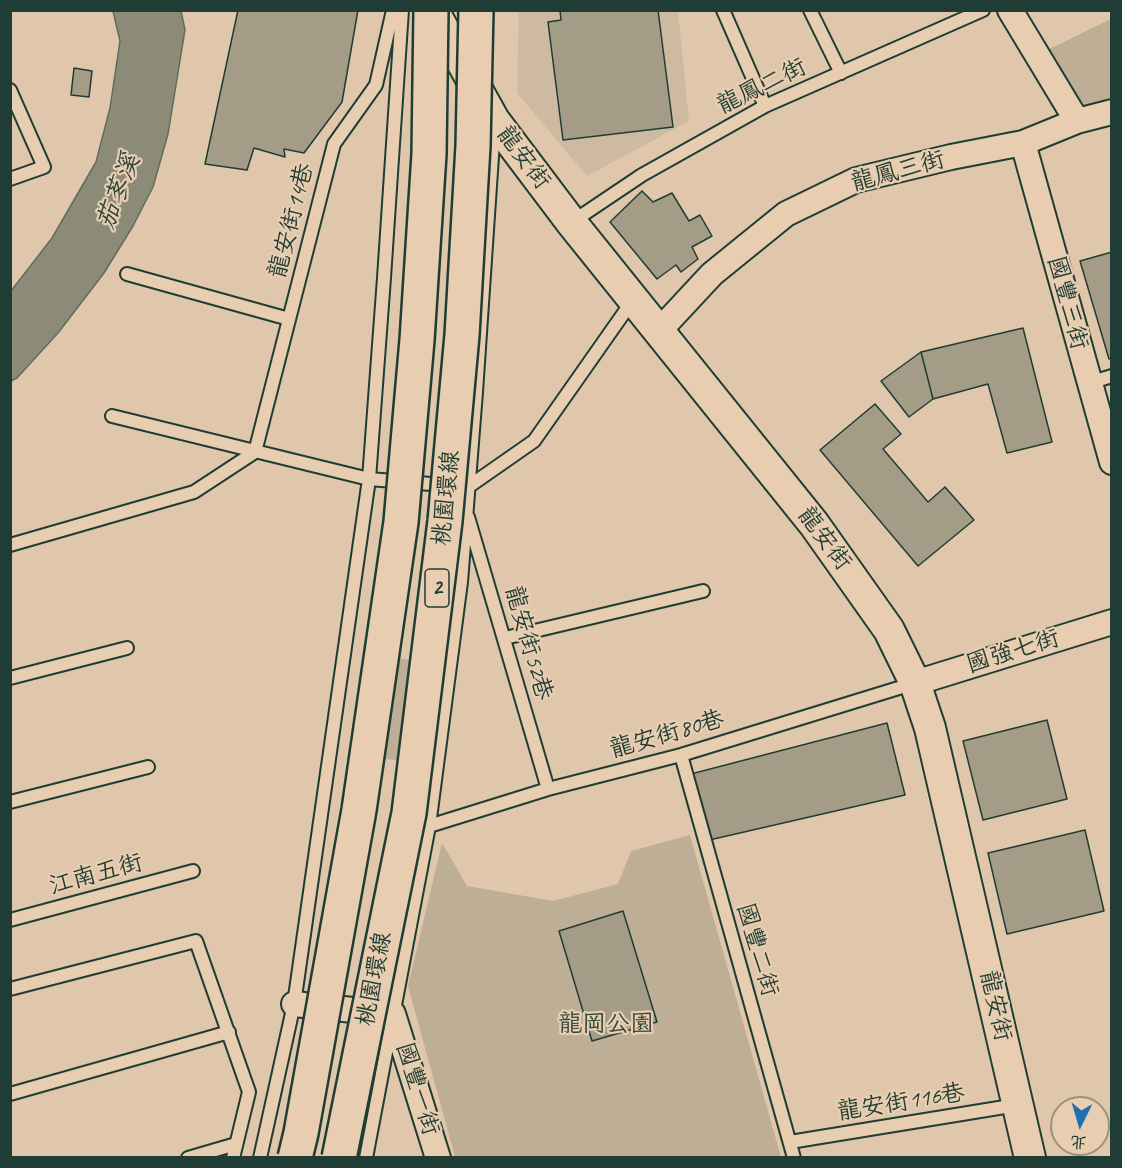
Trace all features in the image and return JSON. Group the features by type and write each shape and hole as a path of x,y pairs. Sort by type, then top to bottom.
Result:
{"highway":[{"name":"桃園環線","path":"295,1158 359,810 401,522 417,340 428,165 432,10"},
{"name":"桃園環線","path":"339,1158 409,813 444,533 463,323 473,146 476,10"}],"street":[{"name":"龍安街","path":"432,10 494,120 571,222 814,524 890,630 915,683 930,728 1030,1158"},
{"path":"1010,10 1077,121"},
{"name":"龍鳳三街","path":"658,331 711,274 786,214 856,180 951,157 1023,143 1077,121 1112,112"},
{"name":"國豐三街","path":"1023,143 1100,379 1112,462"},
{"name":"國強七街","path":"915,683 1112,622"},
{"name":"國豐一街","path":"294,1004 393,1014 438,1158"}],"lane":[{"name":"龍安街14巷","path":"255,452 334,144 376,85 393,10"},
{"path":"260,1158 294,1004 369,479 402,10"},
{"path":"723,10 765,106"},
{"path":"810,10 841,73"},
{"name":"龍鳳二街","path":"571,222 642,175 765,106 983,10"},
{"path":"10,90 44,166 10,179"},
{"path":"366,1158 429,826 461,582 494,120"},
{"path":"128,274 289,320"},
{"path":"112,416 369,479 468,486 534,441 633,300"},
{"path":"10,545 194,492 255,452"},
{"name":"龍安街52巷","path":"466,510 548,789"},
{"path":"505,638 703,591"},
{"path":"10,678 127,648"},
{"name":"龍安街80巷","path":"429,826 548,789 681,755 915,683"},
{"name":"國豐二街","path":"681,755 794,1158"},
{"path":"10,802 148,767"},
{"name":"江南五街","path":"10,920 193,871"},
{"path":"10,989 196,941 249,1092 233,1158"},
{"path":"10,1094 229,1032"},
{"name":"龍安街116巷","path":"790,1143 1019,1105"},
{"path":"188,1158 236,1144"}],"shaded area":[{"path":"519,11 678,11 689,121 587,176 517,93"}],"green space":[{"path":"1111,19 1111,112 1077,121 1037,55"},
{"path":"370,654 443,665 424,765 356,754"},
{"name":"龍岡公園","path":"690,835 781,1157 455,1157 408,986 442,843 467,886 553,901 618,884 631,851"}],"water":[{"name":"茄苳溪","path":"113,11 181,11 185,30 168,134 153,187 133,226 104,273 58,333 17,378 11,381 11,291 52,238 96,162 110,108 120,41"}],"building":[{"path":"238,10 358,10 342,102 304,153 284,149 285,157 254,148 247,170 205,164"},
{"path":"560,10 658,10 673,127 563,140 548,22 561,20"},
{"path":"74,68 92,71 89,97 71,95"},
{"path":"642,191 653,202 672,193 689,221 700,215 712,236 692,247 698,259 681,272 676,265 657,279 610,222"},
{"path":"1112,252 1112,358 1109,359 1080,261"},
{"path":"1023,328 1052,442 1007,453 988,384 933,399 921,352"},
{"path":"921,352 933,399 909,417 881,381"},
{"path":"875,404 901,434 883,449 928,502 945,487 974,520 918,566 820,450"},
{"path":"1047,720 1067,799 983,820 963,741"},
{"path":"887,723 905,795 705,841 687,775"},
{"path":"1085,830 1104,911 1007,934 988,853"},
{"path":"623,911 657,1022 592,1041 559,931"}]}
